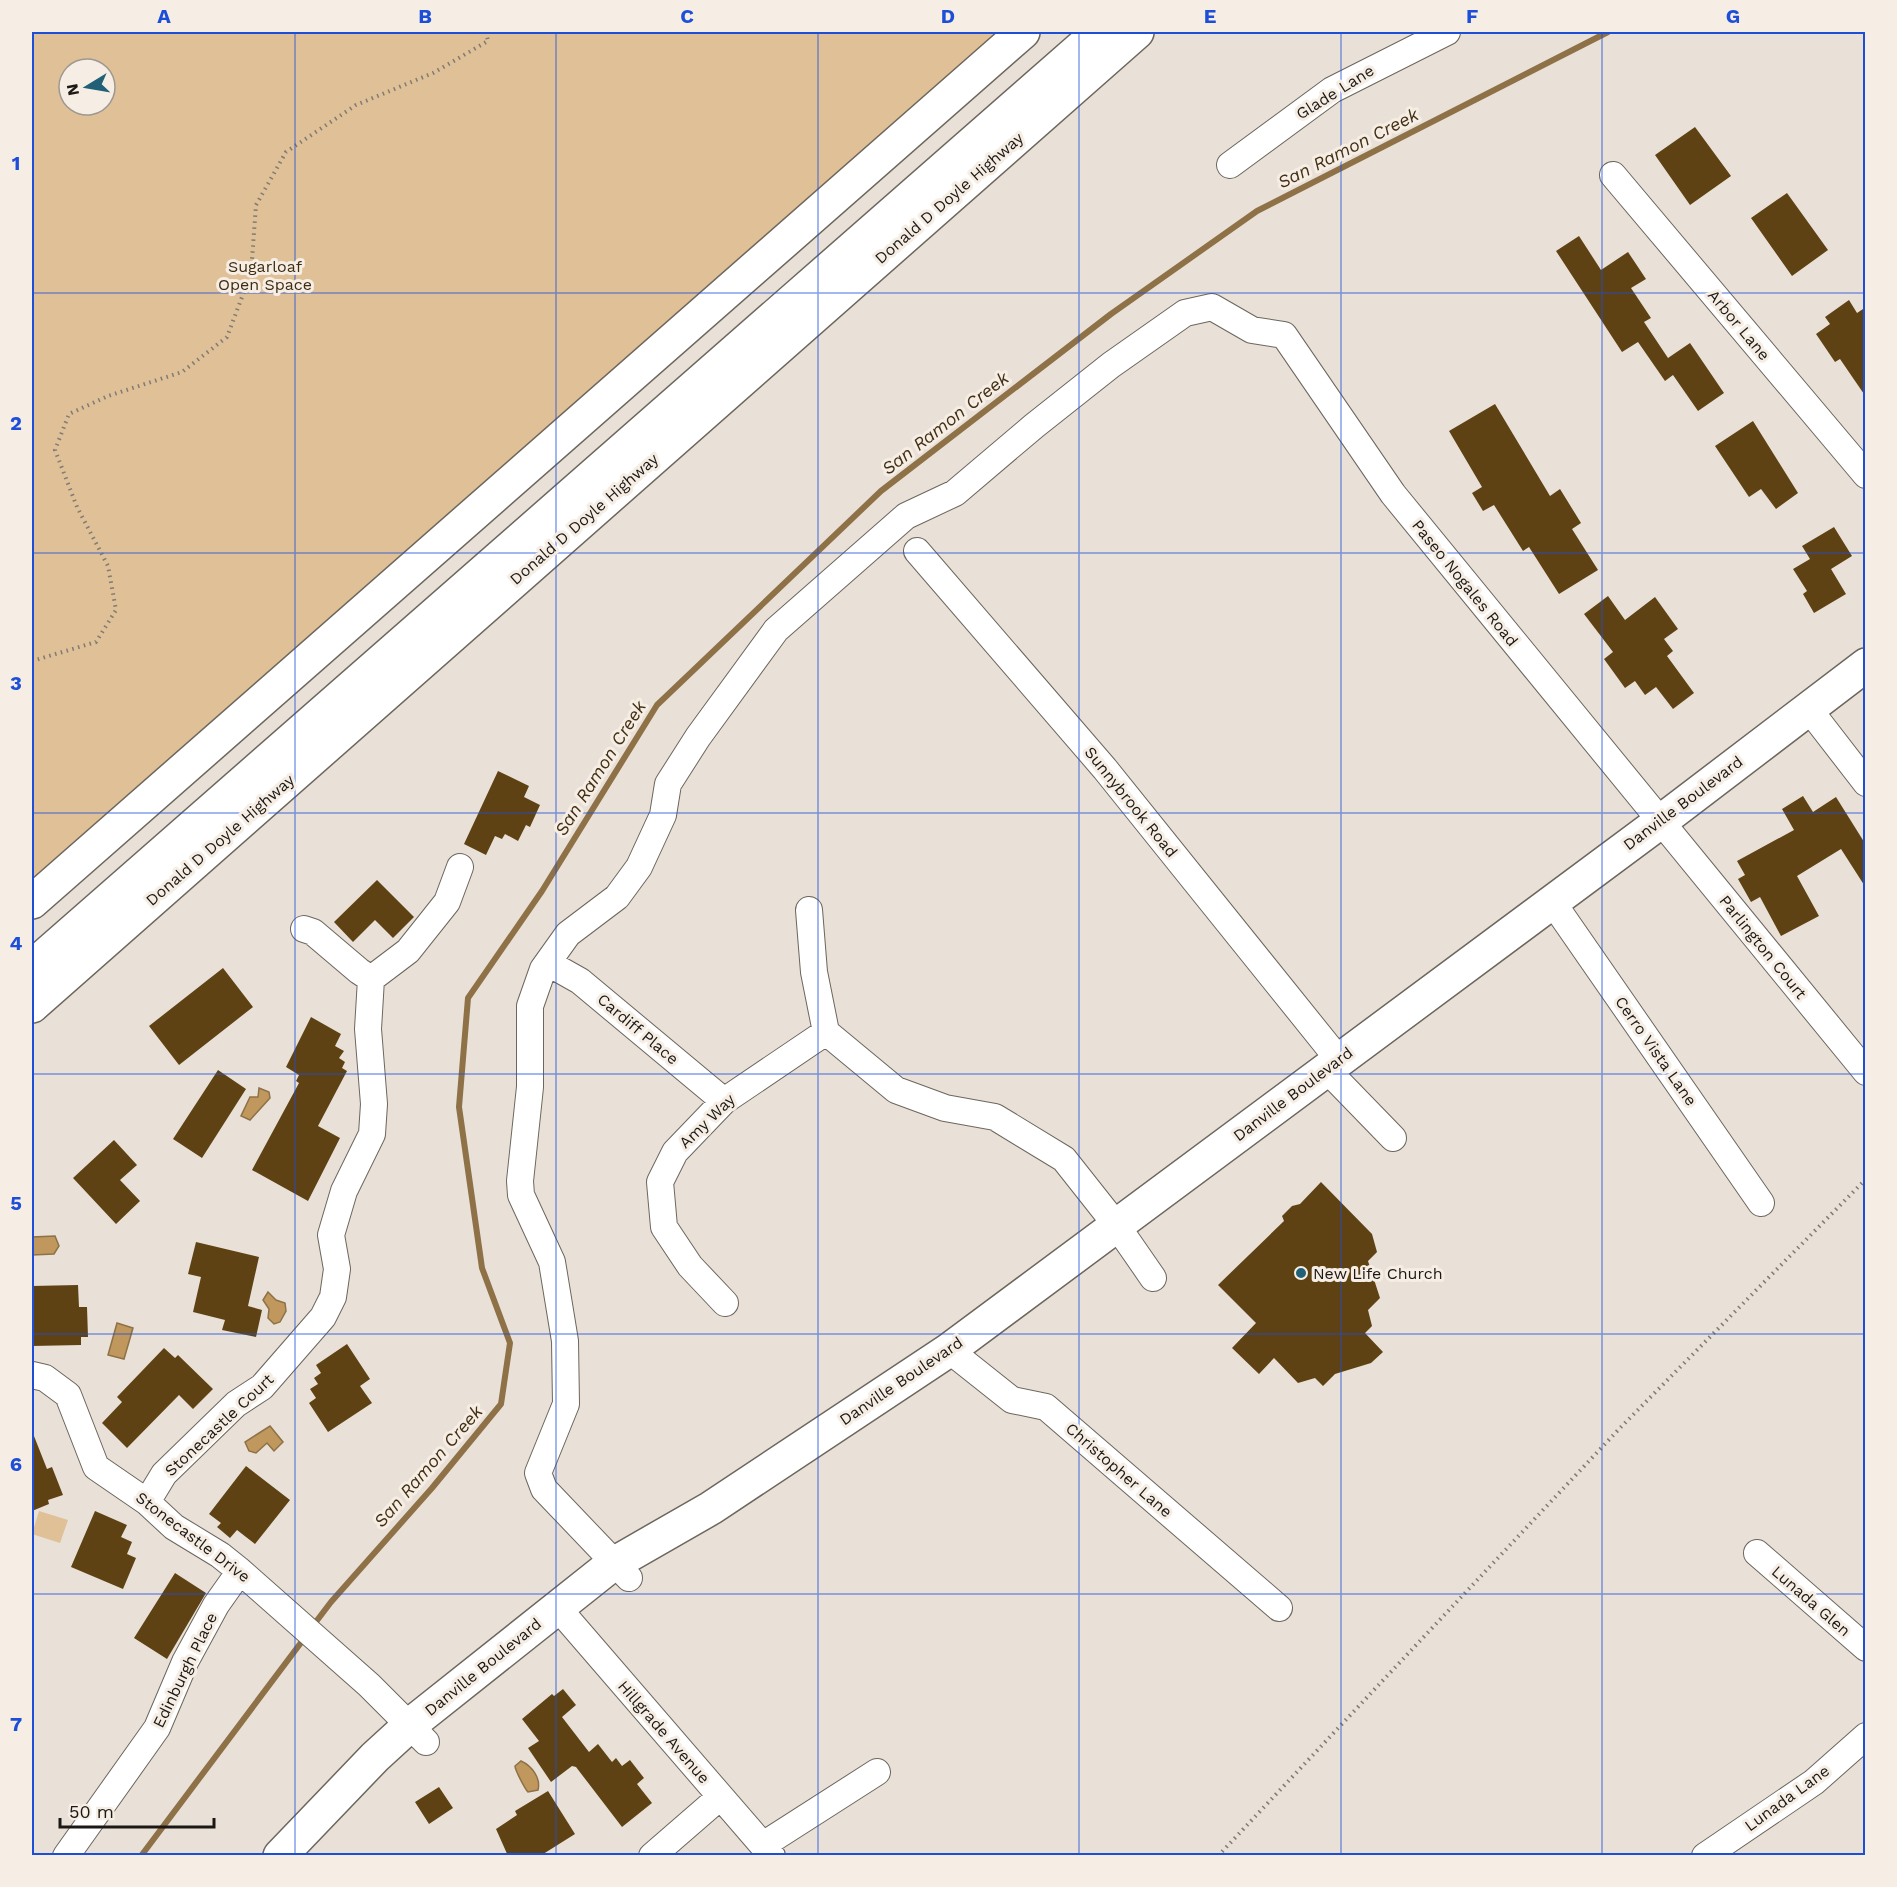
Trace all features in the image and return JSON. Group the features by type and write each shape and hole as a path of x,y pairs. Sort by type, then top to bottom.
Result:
{"main road":[{"path":"32,902 1023,32"},
{"path":"32,968 1100,32"},
{"name":"Donald D Doyle Highway","path":"32,1006 1137,32"},
{"name":"Danville Boulevard","path":"282,1856 375,1757 418,1734 563,1615 622,1570 949,1350 1551,900 1659,822 1866,664"}],"street":[{"name":"Glade Lane","path":"1230,165 1332,90 1447,32"},
{"name":"Arbor Lane","path":"1613,175 1866,475"},
{"name":"Paseo Nogales Road","path":"548,963 568,934 617,897 639,867 663,815 668,784 698,737 776,630 906,516 955,493 1051,412 1185,313 1212,307 1252,330 1284,335 1393,494 1659,822"},
{"name":"Sunnybrook Road","path":"917,551 1105,769 1332,1064 1393,1138"},
{"path":"1808,708 1866,783"},
{"name":"Parlington Court","path":"1659,822 1866,1072"},
{"path":"304,929 313,932 371,979 408,951 447,902 459,867"},
{"name":"Cerro Vista Lane","path":"1551,900 1761,1203"},
{"path":"809,910 814,972 826,1032 896,1090 945,1108 995,1117 1064,1159 1117,1226 1153,1278"},
{"name":"Cardiff Place","path":"548,963 580,981 724,1101"},
{"path":"548,963 530,1006 530,1087 520,1181 521,1195 552,1262 565,1341 566,1404 538,1473 544,1489 622,1570"},
{"name":"Stonecastle Court","path":"147,1502 172,1466 236,1404 262,1387 323,1317 333,1297 337,1269 331,1235 344,1191 372,1134 374,1104 368,1029 371,979"},
{"name":"Amy Way","path":"724,1303 690,1266 664,1227 660,1182 675,1152 724,1101 826,1032"},
{"name":"Christopher Lane","path":"949,1350 1012,1400 1046,1407 1280,1608"},
{"name":"Stonecastle Drive","path":"32,1375 45,1378 68,1395 96,1467 147,1502 174,1527 220,1555 240,1571 350,1670 369,1684 418,1734"},
{"name":"Lunada Glen","path":"1757,1553 1866,1648"},
{"name":"Edinburgh Place","path":"66,1856 157,1728 185,1662 216,1605 240,1571"},
{"name":"Hillgrade Avenue","path":"563,1615 767,1850"},
{"name":"Lunada Lane","path":"1705,1856 1814,1782 1864,1742"},
{"path":"767,1850 877,1772"},
{"path":"652,1856 720,1797"}],"path":[{"path":"32,662 96,642 117,610 108,566 77,507 55,450 69,414 108,396 182,372 227,337 251,273 256,205 286,152 356,105 433,73 488,41 486,32"},
{"path":"1218,1856 1620,1428 1866,1179"}],"green space":[{"name":"Sugarloaf Open Space","path":"32,32 1023,32 32,903"},
{"path":"39,1511 68,1520 60,1543 32,1534"}],"shaded area":[{"path":"259,1088 269,1092 270,1098 250,1120 241,1116 250,1097 258,1097"},
{"path":"55,1236 59,1246 54,1254 32,1255 32,1237"},
{"path":"268,1292 276,1300 285,1303 286,1311 280,1322 274,1324 268,1318 269,1309 263,1300"},
{"path":"117,1323 133,1328 124,1359 108,1355"},
{"path":"270,1426 283,1442 274,1451 267,1443 256,1453 249,1451 245,1442"},
{"path":"521,1761 535,1773 538,1790 528,1792 525,1787 515,1766"}],"building":[{"path":"1695,127 1731,176 1690,205 1655,155"},
{"path":"1787,193 1828,250 1792,276 1751,218"},
{"path":"1579,236 1601,270 1628,252 1646,279 1631,288 1651,318 1644,322 1668,358 1690,343 1724,393 1698,411 1673,375 1665,381 1638,342 1622,352 1556,251"},
{"path":"1849,300 1857,313 1866,307 1866,397 1840,359 1835,362 1816,334 1830,324 1825,317"},
{"path":"1495,404 1550,496 1560,489 1581,523 1572,529 1598,570 1559,594 1529,547 1523,551 1494,505 1483,511 1472,493 1482,487 1449,431"},
{"path":"1753,421 1798,493 1776,509 1761,489 1749,497 1715,446"},
{"path":"1834,527 1852,556 1831,569 1846,594 1814,613 1803,594 1807,591 1793,569 1810,559 1802,546"},
{"path":"1608,596 1625,620 1655,597 1678,629 1664,639 1673,651 1667,656 1694,693 1673,709 1656,687 1645,695 1635,681 1625,688 1604,659 1613,652 1584,614"},
{"path":"498,771 529,786 524,797 540,805 530,827 526,825 518,841 505,834 502,839 495,836 486,855 464,844"},
{"path":"1803,796 1813,812 1836,797 1866,845 1866,888 1841,849 1797,876 1819,916 1781,936 1760,897 1751,902 1738,879 1745,875 1737,861 1794,830 1782,809"},
{"path":"377,880 414,917 393,938 375,920 353,942 334,922"},
{"path":"223,968 253,1007 179,1065 149,1026"},
{"path":"311,1017 341,1034 335,1046 344,1051 339,1058 345,1062 342,1068 347,1071 318,1126 340,1138 308,1201 252,1170 299,1083 296,1081 299,1075 286,1067"},
{"path":"218,1070 246,1089 202,1158 173,1139"},
{"path":"114,1140 137,1165 120,1180 140,1201 116,1224 73,1178"},
{"name":"New Life Church","path":"1321,1182 1372,1234 1377,1252 1368,1261 1380,1298 1368,1310 1372,1326 1365,1333 1383,1352 1371,1363 1335,1374 1323,1386 1315,1378 1298,1383 1274,1358 1259,1374 1232,1348 1256,1323 1218,1285 1284,1221 1282,1216 1292,1206 1300,1204"},
{"path":"196,1242 259,1257 248,1306 262,1310 256,1337 222,1330 225,1320 193,1312 201,1277 188,1274"},
{"path":"78,1285 79,1307 87,1307 88,1337 81,1337 81,1345 32,1346 32,1286"},
{"path":"347,1344 370,1379 360,1386 372,1403 328,1432 309,1403 316,1398 310,1389 318,1384 314,1378 321,1373 316,1365"},
{"path":"164,1348 175,1358 178,1355 213,1389 193,1409 179,1395 127,1448 102,1423 122,1402 117,1397"},
{"path":"32,1431 47,1469 52,1467 63,1495 48,1500 49,1504 32,1511"},
{"path":"246,1466 290,1500 255,1544 237,1530 230,1538 217,1527 221,1523 209,1514"},
{"path":"95,1511 127,1525 121,1537 132,1542 127,1554 136,1558 123,1589 71,1567"},
{"path":"175,1573 206,1593 167,1659 134,1638"},
{"path":"563,1689 576,1705 562,1717 589,1752 598,1744 612,1762 616,1758 622,1766 630,1760 644,1778 637,1784 652,1803 622,1827 576,1767 572,1766 551,1782 528,1748 539,1741 522,1719 552,1694 554,1696"},
{"path":"439,1787 453,1808 429,1824 415,1802"},
{"path":"548,1791 575,1834 540,1856 508,1856 496,1829 517,1815 515,1811"}],"waterway":[{"name":"San Ramon Creek","path":"312,1627 501,1404 510,1343 482,1268 459,1107 468,998 542,891 657,705 881,491 1111,314 1257,211 1608,32"},
{"name":"San Ramon Creek","path":"141,1856 306,1636"}],"place":[{"name":"New Life Church","path":"1301,1273"}]}
